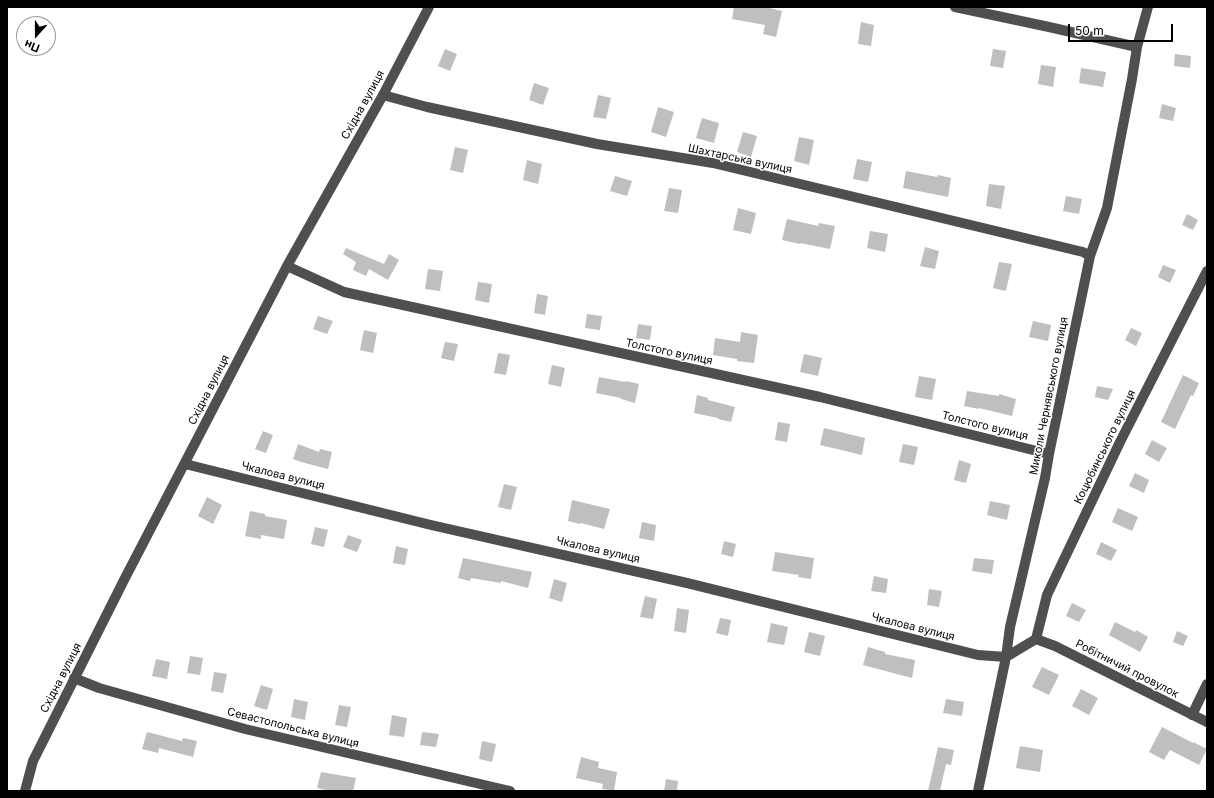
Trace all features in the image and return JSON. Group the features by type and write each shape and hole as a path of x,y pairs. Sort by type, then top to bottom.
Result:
{"street":[{"name":"Східна вулиця","path":"24,791 33,761 74,678 287,266 383,95 429,7"},
{"path":"955,7 1049,26 1137,47"},
{"name":"Миколи Чернявського вулиця","path":"978,791 1006,657 1010,627 1045,478 1090,256 1107,208 1137,47 1148,7"},
{"name":"Шахтарська вулиця","path":"383,95 427,107 589,142 713,163 1083,252 1090,256"},
{"name":"Толстого вулиця","path":"287,266 344,292 812,396 1049,454"},
{"name":"Коцюбинського вулиця","path":"1036,639 1047,595 1120,442 1207,271"},
{"name":"Чкалова вулиця","path":"185,464 431,525 687,583 978,655 1006,657"},
{"path":"1006,657 1036,639"},
{"name":"Робітничий провулок","path":"1036,639 1055,646 1207,722"},
{"name":"Севастопольська вулиця","path":"74,678 100,688 245,729 510,791"},
{"path":"1192,715 1207,684"}],"building":[{"path":"734,7 765,7 782,11 776,37 763,34 765,25 732,19"},
{"path":"861,22 874,25 871,46 858,44"},
{"path":"445,49 457,54 450,71 438,66"},
{"path":"993,49 1006,51 1003,68 990,66"},
{"path":"1175,54 1191,56 1190,68 1174,66"},
{"path":"1041,65 1056,67 1053,87 1038,84"},
{"path":"1081,68 1106,72 1103,87 1079,83"},
{"path":"534,83 549,88 543,105 529,100"},
{"path":"598,95 611,98 606,119 593,117"},
{"path":"1162,104 1176,108 1173,121 1159,118"},
{"path":"658,107 674,112 666,137 651,132"},
{"path":"702,118 719,123 714,143 696,138"},
{"path":"743,132 757,136 751,157 737,152"},
{"path":"799,137 814,140 809,165 794,161"},
{"path":"455,147 468,150 463,173 450,170"},
{"path":"857,159 872,162 868,182 853,179"},
{"path":"527,160 542,164 538,184 523,180"},
{"path":"906,171 951,178 948,197 903,188"},
{"path":"615,176 632,181 627,196 610,191"},
{"path":"989,184 1005,186 1001,209 986,206"},
{"path":"669,188 682,190 678,213 664,211"},
{"path":"1066,196 1082,199 1079,214 1063,211"},
{"path":"738,208 756,213 751,234 733,230"},
{"path":"1187,214 1198,220 1193,230 1182,225"},
{"path":"787,219 818,226 819,223 835,226 830,249 782,240"},
{"path":"870,231 888,234 885,252 867,248"},
{"path":"925,247 939,251 935,269 920,266"},
{"path":"346,248 384,264 389,254 399,260 388,280 369,269 366,276 353,270 356,262 343,254"},
{"path":"999,262 1012,264 1006,291 993,288"},
{"path":"1163,265 1176,270 1170,283 1158,277"},
{"path":"428,269 443,271 440,291 425,289"},
{"path":"478,282 492,284 489,303 475,300"},
{"path":"537,294 548,296 545,315 534,313"},
{"path":"587,314 602,316 600,330 585,328"},
{"path":"318,316 333,321 327,334 313,329"},
{"path":"1033,321 1051,325 1048,341 1029,337"},
{"path":"638,324 652,326 650,340 636,338"},
{"path":"1131,328 1142,333 1136,346 1125,340"},
{"path":"364,330 377,333 373,353 360,350"},
{"path":"741,332 758,335 754,363 737,361 737,359 713,355 715,338 740,342"},
{"path":"445,342 458,344 454,361 441,358"},
{"path":"498,353 510,355 506,375 494,373"},
{"path":"804,354 822,358 818,376 800,372"},
{"path":"552,365 565,368 561,387 548,384"},
{"path":"1183,375 1199,383 1193,396 1191,395 1175,429 1161,422"},
{"path":"919,376 936,379 932,400 915,397"},
{"path":"599,377 639,384 635,403 621,398 596,393"},
{"path":"1097,386 1113,389 1108,400 1095,397"},
{"path":"967,391 999,396 999,394 1016,399 1012,416 964,406"},
{"path":"697,395 708,398 708,400 735,407 731,422 694,413"},
{"path":"778,422 790,424 787,442 775,440"},
{"path":"824,428 865,438 862,455 820,445"},
{"path":"263,431 273,435 266,453 255,449"},
{"path":"1152,440 1167,448 1159,462 1145,454"},
{"path":"298,444 319,452 320,449 332,452 328,469 293,459"},
{"path":"903,444 918,447 914,465 899,462"},
{"path":"959,460 971,464 966,483 954,480"},
{"path":"1135,473 1149,480 1144,493 1129,486"},
{"path":"504,484 517,487 511,510 498,507"},
{"path":"207,497 222,505 213,524 198,516"},
{"path":"572,500 610,509 604,529 568,521"},
{"path":"990,501 1010,505 1007,520 987,515"},
{"path":"1118,508 1138,517 1132,531 1112,522"},
{"path":"250,511 265,514 265,516 287,520 284,539 261,535 261,539 245,536"},
{"path":"642,522 656,525 654,541 639,538"},
{"path":"315,527 328,530 324,547 311,544"},
{"path":"348,535 362,540 357,552 343,547"},
{"path":"724,541 736,544 733,557 721,554"},
{"path":"1101,542 1117,550 1111,561 1096,554"},
{"path":"396,546 408,549 405,565 393,563"},
{"path":"775,552 814,558 811,579 798,577 799,575 772,571"},
{"path":"463,558 532,572 528,588 501,581 501,583 471,578 470,581 458,578"},
{"path":"974,558 994,560 992,574 972,571"},
{"path":"874,576 888,579 886,593 871,591"},
{"path":"554,579 567,583 562,602 549,598"},
{"path":"929,589 942,591 939,607 927,605"},
{"path":"645,596 657,599 653,619 640,617"},
{"path":"1072,603 1086,610 1079,622 1066,616"},
{"path":"677,608 689,610 686,633 674,631"},
{"path":"720,618 731,620 728,636 716,633"},
{"path":"1115,622 1135,632 1136,630 1148,637 1140,652 1109,635"},
{"path":"771,623 788,627 784,645 767,642"},
{"path":"1177,631 1188,636 1183,646 1173,642"},
{"path":"809,632 825,636 820,656 804,652"},
{"path":"868,647 885,652 885,654 915,660 912,678 863,665"},
{"path":"190,656 203,658 200,675 187,673"},
{"path":"156,659 170,662 167,679 152,676"},
{"path":"1042,667 1059,675 1049,695 1032,687"},
{"path":"214,672 227,674 223,693 211,691"},
{"path":"261,685 273,689 267,710 254,706"},
{"path":"1081,689 1098,698 1089,715 1072,706"},
{"path":"294,699 308,702 305,720 291,717"},
{"path":"946,699 964,702 962,716 943,713"},
{"path":"339,705 351,707 347,727 335,725"},
{"path":"392,715 407,718 404,737 389,735"},
{"path":"1162,727 1207,749 1199,765 1170,750 1164,760 1149,752"},
{"path":"147,732 182,741 183,738 197,741 193,757 159,748 158,753 142,749"},
{"path":"422,732 439,734 436,747 420,745"},
{"path":"482,741 496,744 492,762 479,759"},
{"path":"1020,746 1043,750 1040,772 1016,768"},
{"path":"938,747 954,750 951,765 946,764 940,791 928,791"},
{"path":"581,757 599,762 598,768 617,772 614,791 602,789 603,784 576,778"},
{"path":"321,772 356,778 353,791 330,791 317,788"},
{"path":"666,779 678,781 677,791 664,791"}]}
